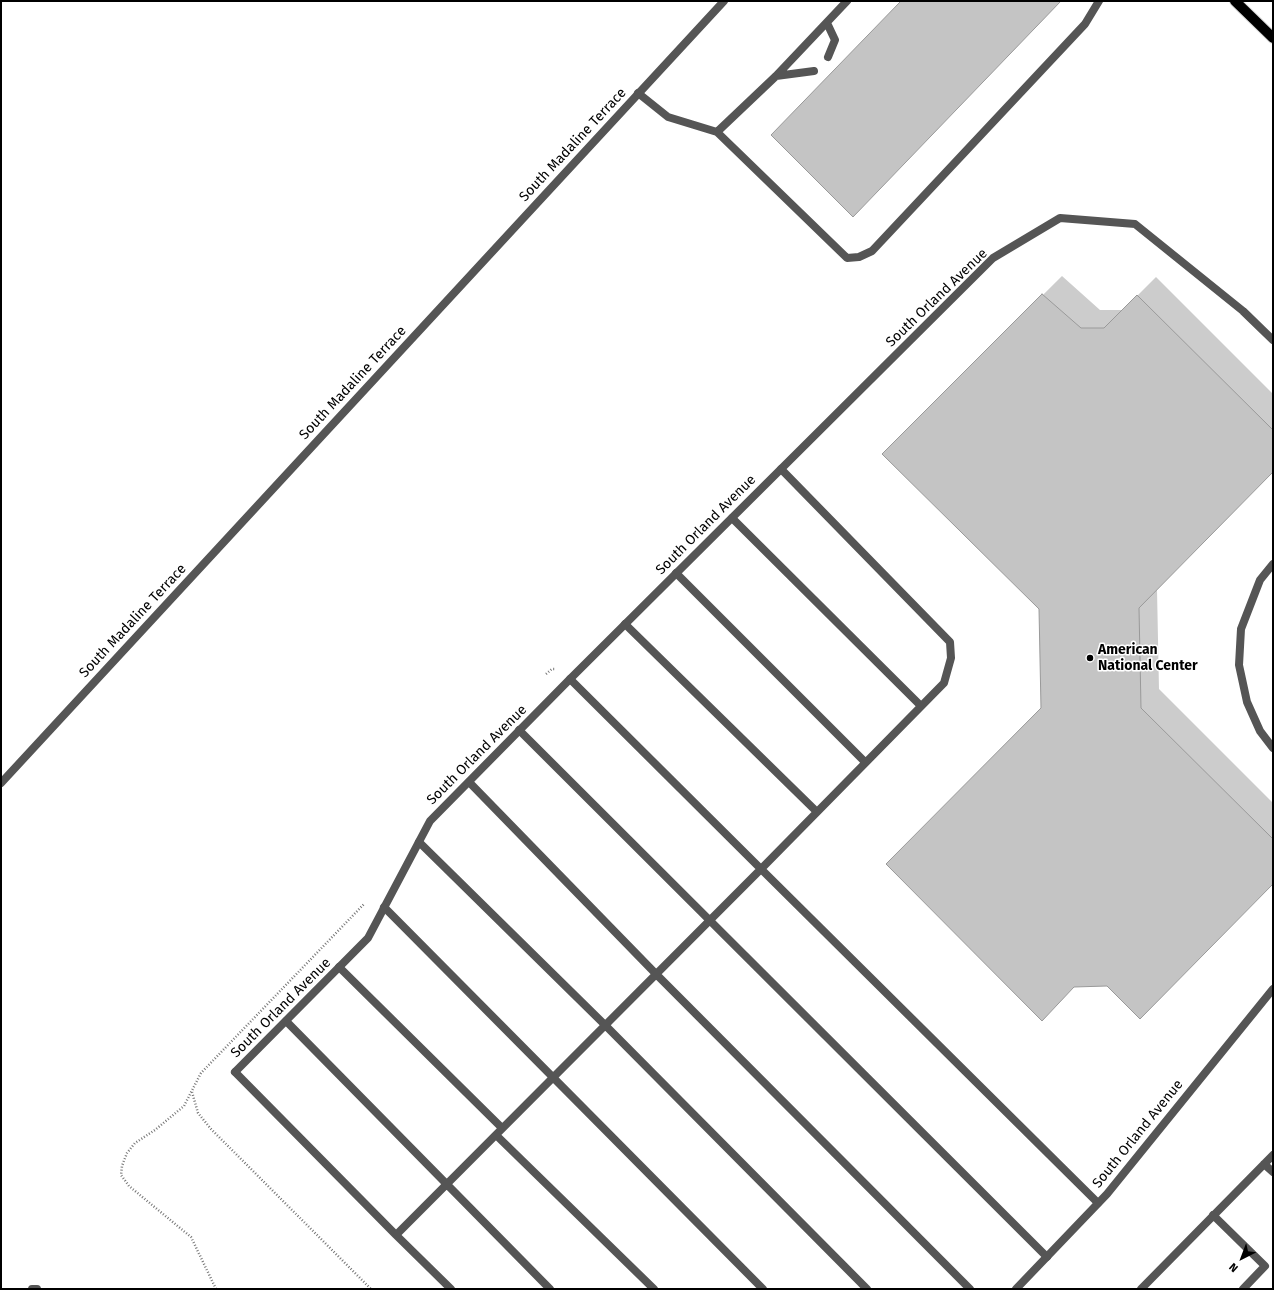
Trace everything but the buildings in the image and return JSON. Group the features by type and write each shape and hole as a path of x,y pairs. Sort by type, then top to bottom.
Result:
{"main road":[{"path":"1235,1 1273,38"}],"street":[{"name":"South Madaline Terrace","path":"1,784 724,1"},
{"path":"716,132 776,76 847,1"},
{"path":"638,93 668,117 716,132 847,258 859,257 872,251 1085,24 1099,1"},
{"path":"827,22 835,40 828,56"},
{"path":"776,76 814,70"},
{"name":"South Orland Avenue","path":"396,1235 235,1072 368,938 430,821 519,730 993,258 1060,218 1135,224 1243,311 1273,340"},
{"path":"451,1289 396,1235 944,683 951,658 950,642 781,469"},
{"path":"732,518 921,706"},
{"path":"1273,564 1260,580 1241,629 1239,665 1247,702 1260,731 1273,748"},
{"path":"676,573 865,762"},
{"path":"625,624 817,812"},
{"path":"570,679 1098,1203"},
{"path":"519,730 1047,1257"},
{"path":"469,782 656,974 970,1289"},
{"path":"419,842 605,1025 867,1289"},
{"path":"384,907 763,1289"},
{"path":"339,967 502,1128"},
{"name":"South Orland Avenue","path":"1016,1289 1098,1203 1273,989"},
{"path":"286,1021 550,1289"},
{"path":"496,1135 654,1289"},
{"path":"1141,1289 1273,1155"},
{"path":"1264,1164 1273,1172"},
{"path":"1213,1215 1265,1266 1243,1289"},
{"path":"32,1289 37,1289"}],"path":[{"path":"541,680 552,669 577,672"},
{"path":"216,1289 191,1237 129,1186 121,1174 122,1166 127,1153 135,1143 184,1106 201,1073 366,902"},
{"path":"192,1092 198,1113 211,1129 371,1289"}],"place":[{"name":"American National Center","path":"1090,658"}]}
